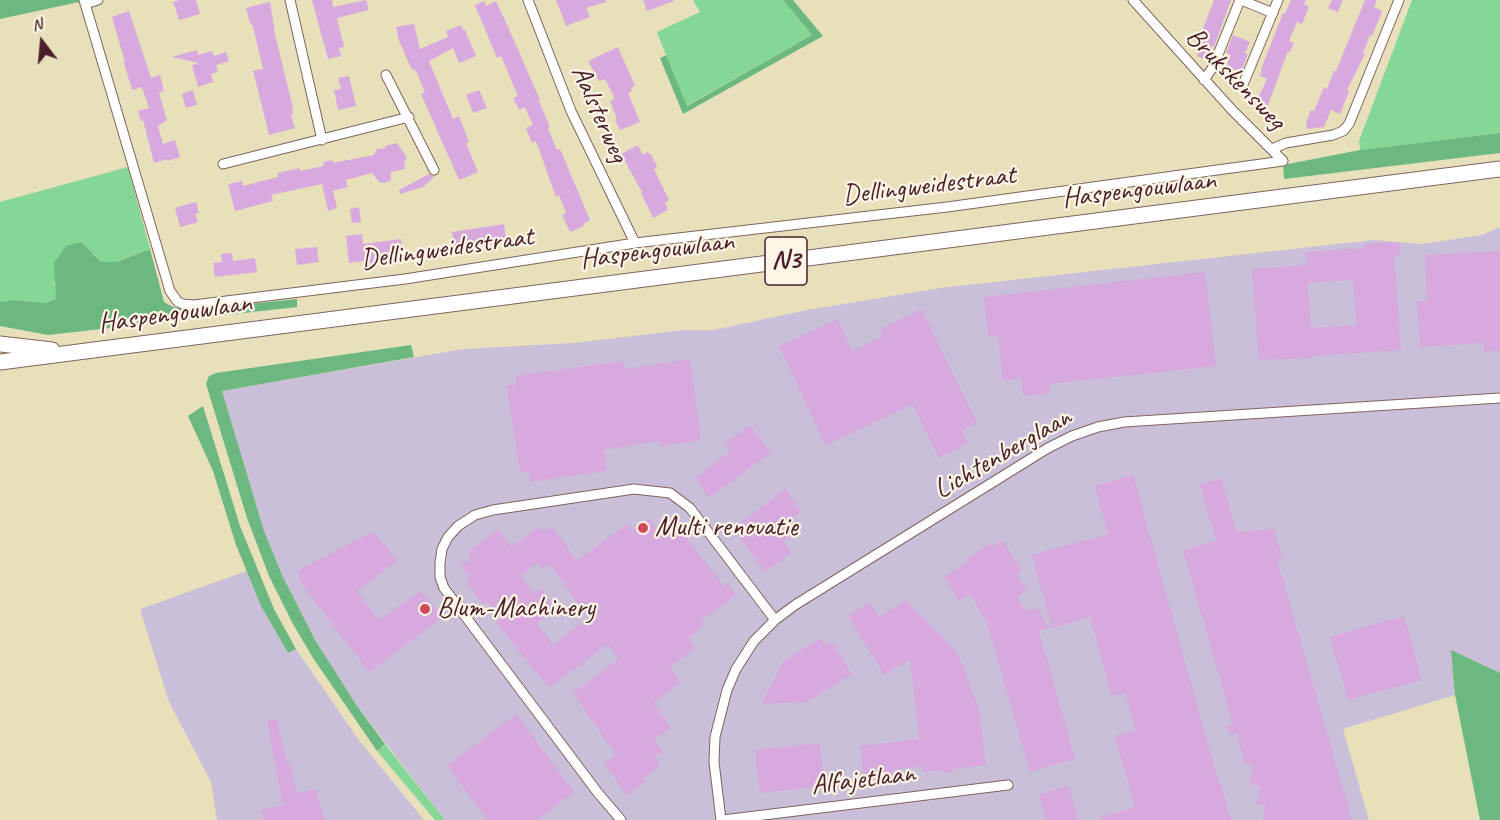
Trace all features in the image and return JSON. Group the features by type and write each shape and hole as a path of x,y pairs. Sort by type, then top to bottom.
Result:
{"main road":[{"name":"Haspengouwlaan","path":"0,362 1500,169"},
{"path":"0,344 73,353"}],"street":[{"name":"Dellingweidestraat","path":"98,0 84,2 170,291 178,302 183,304 194,305 405,279 635,243 892,214 1283,161"},
{"path":"290,0 322,140"},
{"name":"Aalsterweg","path":"528,0 571,111 635,243"},
{"name":"Brukskensweg","path":"1133,0 1204,80 1283,161"},
{"path":"1204,80 1213,67 1240,0 1273,13"},
{"path":"1242,87 1278,0"},
{"path":"1272,149 1286,143 1333,135 1343,131 1349,124 1399,0"},
{"path":"386,75 434,170"},
{"path":"223,164 409,117"},
{"name":"Lichtenberglaan","path":"722,820 714,762 715,737 727,690 736,669 754,641 775,620 795,605 1047,448 1098,427 1124,422 1500,398"},
{"path":"621,820 598,793 444,588 440,577 440,562 442,549 448,537 458,526 475,515 493,510 634,489 670,493 690,508 775,620"},
{"name":"Alfajetlaan","path":"722,820 1008,785"}],"shaded area":[{"path":"1500,227 1500,673 1452,651 1455,695 1343,729 1369,820 445,820 357,706 315,640 282,575 264,531 222,391 463,349 574,343 684,330 714,330 807,310 940,288 1374,240 1422,244 1482,235"},
{"path":"247,571 261,606 288,653 296,649 358,739 424,820 217,820 211,782 169,702 140,609"}],"green space":[{"path":"0,0 79,0 79,2 0,19"},
{"path":"693,0 783,0 812,35 686,106 657,32 700,12"},
{"path":"783,0 793,0 823,36 683,114 660,58 666,55 687,106 812,35"},
{"path":"1412,0 1500,0 1500,133 1360,150 1359,141"},
{"path":"1500,133 1500,153 1284,179 1283,165 1360,150"},
{"path":"128,167 150,249 115,262 101,262 94,254 54,283 57,292 56,299 46,303 14,300 0,302 0,202"},
{"path":"81,242 101,262 116,262 150,249 164,302 173,307 190,310 297,299 297,307 48,335 0,326 0,302 14,300 46,303 56,299 54,263 66,246"},
{"path":"411,345 414,357 222,391 264,531 282,575 315,640 357,706 385,744 377,751 313,658 269,576 247,518 206,384 209,376 216,373"},
{"path":"203,406 240,526 274,609 296,649 288,653 261,606 236,545 213,471 188,416"},
{"path":"1451,650 1500,673 1500,820 1480,820 1455,695"},
{"path":"385,744 445,820 435,820 377,751"}],"building":[{"path":"196,0 200,14 179,20 173,2"},
{"path":"312,0 332,0 333,7 366,0 369,10 337,18 344,47 339,48 341,56 328,59"},
{"path":"556,0 606,0 606,2 586,8 590,17 566,26"},
{"path":"643,0 674,0 674,1 647,11"},
{"path":"1214,0 1231,0 1214,47 1212,46 1206,60 1197,56 1201,46 1197,44"},
{"path":"1291,0 1306,0 1304,4 1309,7 1302,24 1297,22 1289,41 1294,43 1290,52 1288,51 1265,113 1246,104 1250,95 1258,98 1267,79 1260,76 1261,69 1283,13 1285,14"},
{"path":"1332,0 1343,0 1338,12 1328,8"},
{"path":"1365,0 1377,0 1374,7 1382,11 1372,36 1370,35 1363,53 1365,54 1347,90 1349,91 1340,114 1331,110 1324,127 1307,129 1306,122 1311,110 1314,111 1324,87 1327,89 1336,71"},
{"path":"484,1 486,6 496,1 540,100 557,150 560,149 590,220 583,224 584,226 570,232 562,215 566,213 559,195 556,197 536,141 532,143 526,128 533,125 525,107 519,110 513,98 518,96 501,56 497,58 475,5"},
{"path":"270,2 275,34 293,108 291,115 295,128 269,135 253,71 263,69 253,26 246,8"},
{"path":"129,11 151,78 160,75 164,91 159,93 167,120 158,126 163,144 175,140 180,157 168,161 168,159 154,163 143,120 141,121 138,111 149,108 142,87 132,90 112,17"},
{"path":"414,24 420,49 448,37 446,31 461,25 476,56 459,63 453,48 429,61 453,119 459,116 469,142 466,143 478,172 459,180 421,94 425,92 416,71 411,68 399,41 396,27"},
{"path":"1233,35 1250,42 1241,72 1226,66 1231,55 1226,53"},
{"path":"618,47 635,86 628,93 640,122 620,130 610,101 615,99 605,79 599,81 588,61"},
{"path":"197,50 198,55 212,51 214,56 226,52 229,61 216,65 218,72 211,74 213,82 198,87 192,65 199,63 172,57"},
{"path":"349,76 356,106 338,110 334,90 341,89 338,78"},
{"path":"193,90 197,105 186,108 182,94"},
{"path":"479,90 487,108 473,113 466,95"},
{"path":"397,143 407,157 404,164 405,169 391,172 391,180 385,183 379,182 372,173 346,180 348,187 333,191 337,208 328,211 322,184 271,195 273,201 235,211 228,184 242,181 243,186 278,177 278,173 324,166 323,162 332,160 333,163 374,155 377,149"},
{"path":"638,145 643,155 648,152 651,155 657,168 654,169 669,200 665,203 668,210 653,218 621,154"},
{"path":"429,174 434,177 423,187 400,194 399,190"},
{"path":"196,202 199,213 195,214 198,222 180,227 175,208"},
{"path":"359,207 361,222 352,223 350,209"},
{"path":"504,224 506,240 472,248 472,245 454,247 452,232"},
{"path":"362,234 363,244 401,239 403,255 387,258 387,261 366,264 365,261 349,263 346,236"},
{"path":"1399,242 1400,256 1394,256 1401,350 1259,360 1252,269 1307,265 1306,252 1364,248 1363,244","holes":["1353,280 1356,325 1311,328 1308,283"]},
{"path":"317,247 319,262 297,265 295,249"},
{"path":"1500,251 1500,351 1484,352 1483,343 1420,347 1417,301 1427,301 1425,255"},
{"path":"232,253 233,261 255,258 257,272 215,277 213,263 222,262 221,254"},
{"path":"1205,272 1216,366 1049,384 1050,393 1023,396 1021,378 1003,381 998,336 988,337 984,297"},
{"path":"922,309 977,423 962,430 968,443 939,458 913,404 826,445 779,347 837,319 852,351 883,336 880,329"},
{"path":"690,359 701,440 660,446 659,441 604,450 607,471 530,482 529,471 520,473 507,386 516,385 515,376 623,361 624,369"},
{"path":"750,425 771,452 709,498 695,478 731,451 725,444"},
{"path":"1133,475 1231,820 1101,820 1101,817 1135,807 1115,736 1136,730 1125,693 1112,696 1090,617 1052,628 1032,555 1108,534 1095,486"},
{"path":"1221,478 1236,532 1274,529 1282,558 1277,559 1352,820 1263,820 1265,805 1257,804 1260,786 1250,784 1253,765 1245,764 1237,733 1230,735 1227,726 1233,724 1183,550 1216,541 1200,484"},
{"path":"785,489 801,511 789,521 797,531 783,541 792,552 765,572 733,529"},
{"path":"649,518 657,529 671,518 724,586 727,583 736,595 701,621 704,626 688,638 695,648 670,667 681,682 653,703 671,727 654,740 662,751 654,757 660,765 643,779 645,782 627,795 604,764 616,755 573,693 619,659 608,644 549,688 496,622 500,619 487,601 483,604 465,580 469,577 461,566 472,557 468,552 498,530 511,547 539,527 543,532 552,526 577,561 627,524 632,531","holes":["538,563 542,569 549,564 589,618 553,645 537,623 556,609 541,589 534,594 521,576"]},
{"path":"370,533 378,536 397,561 357,591 379,620 421,591 442,618 369,672 304,587 297,571"},
{"path":"1003,540 1022,571 1016,574 1027,591 1017,597 1026,611 1037,608 1050,628 1039,631 1075,759 1030,772 987,622 970,594 959,601 944,577 968,562 966,559 992,543 994,546"},
{"path":"906,600 958,653 979,710 986,765 953,769 954,772 945,773 944,770 923,772 922,766 893,770 893,778 864,783 860,746 919,739 918,726 910,659 884,675 848,616 870,602 879,617"},
{"path":"1404,616 1422,680 1348,700 1330,637"},
{"path":"820,638 825,646 832,642 852,674 807,702 761,704 783,662"},
{"path":"516,714 574,792 537,820 488,820 447,766"},
{"path":"277,719 296,793 316,789 324,820 264,820 261,810 283,805 267,721"},
{"path":"820,743 824,786 760,793 755,750"},
{"path":"1068,786 1078,820 1046,820 1039,795"}],"place":[{"name":"Multi renovatie","path":"643,528"},
{"name":"Blum-Machinery","path":"425,609"}]}
